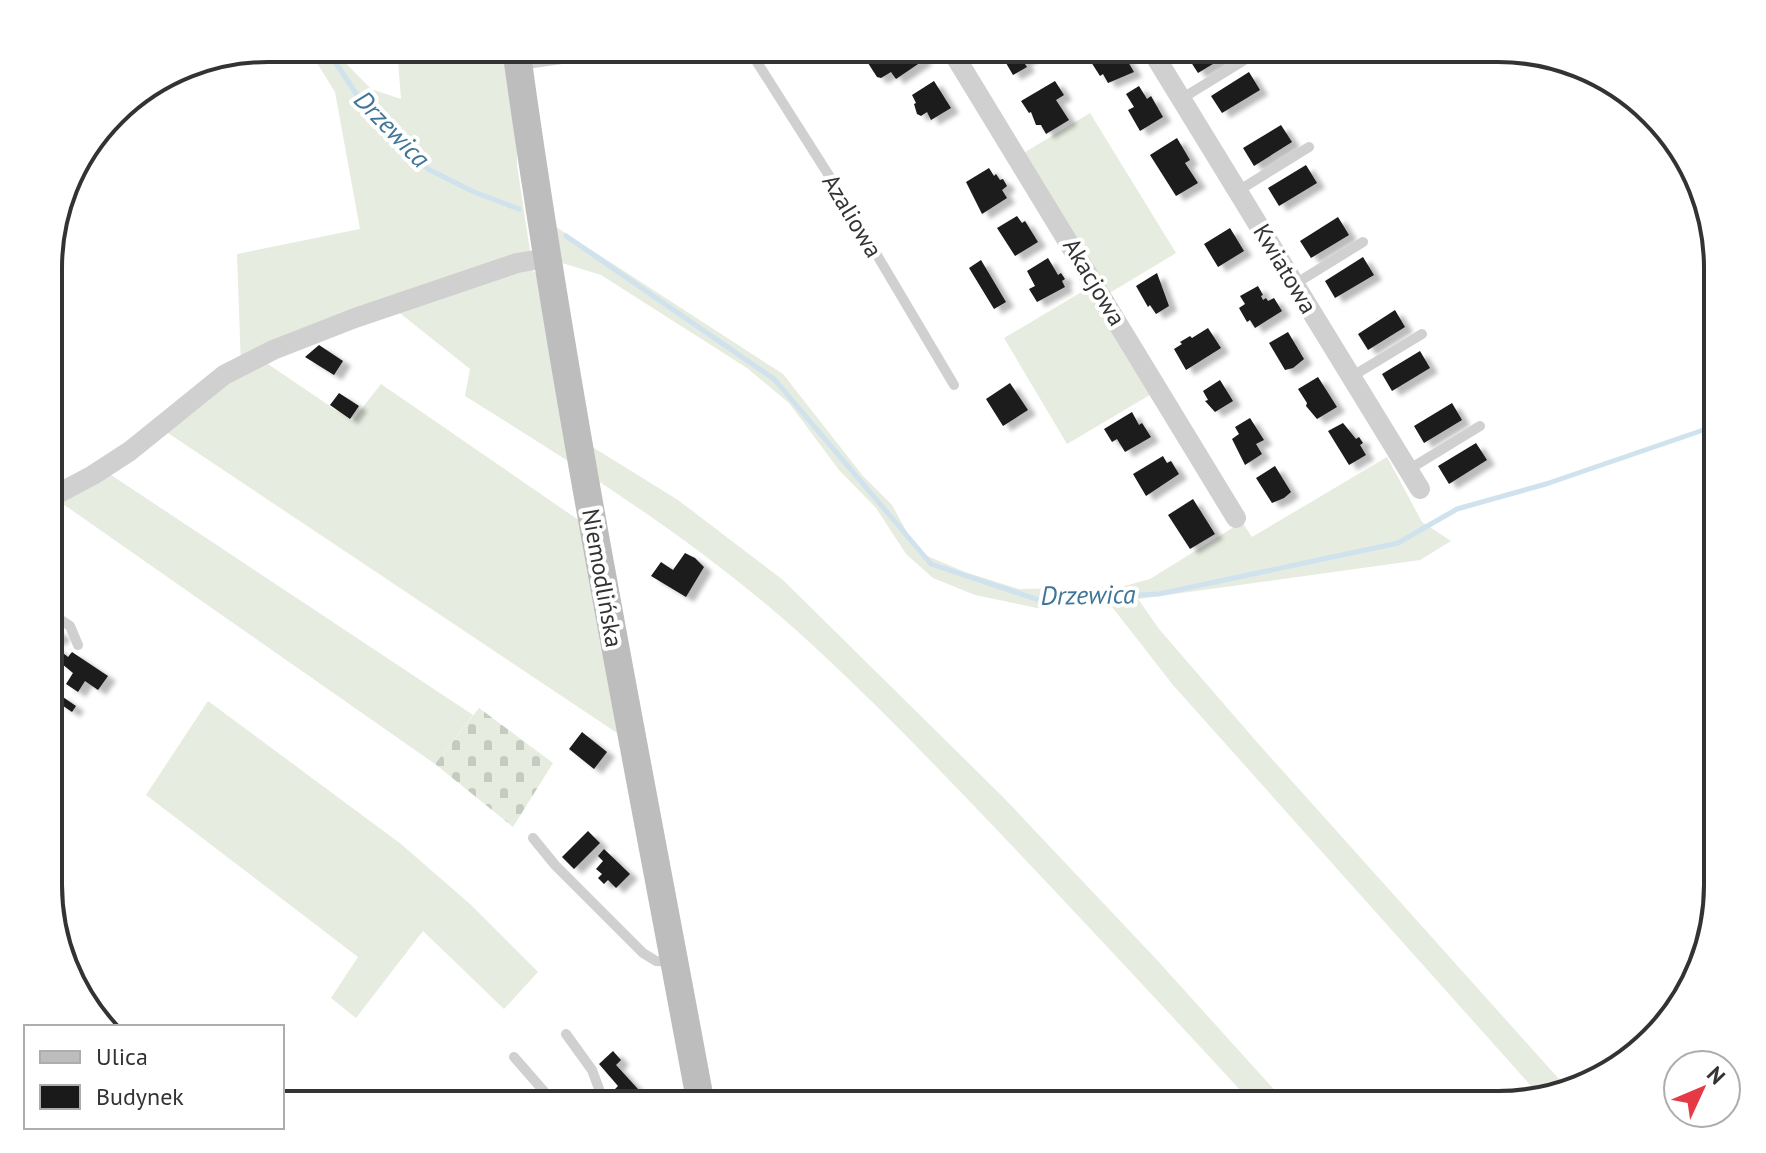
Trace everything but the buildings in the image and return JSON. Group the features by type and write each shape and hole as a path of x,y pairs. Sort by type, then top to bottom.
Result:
{"main road":[{"name":"Niemodlińska","path":"518,62 547,258 604,598 698,1091"}],"street":[{"name":"Akacjowa","path":"959,62 1236,518"},
{"name":"Kwiatowa","path":"1159,62 1420,489"},
{"path":"62,492 130,451 224,375 273,350 355,318 517,263 547,258"}],"lane":[{"name":"Azaliowa","path":"757,62 842,196 954,385"},
{"path":"1181,99 1241,62"},
{"path":"1238,191 1309,147"},
{"path":"1295,284 1363,242"},
{"path":"1351,377 1422,334"},
{"path":"1408,470 1480,426"},
{"path":"62,621 70,626 78,645"},
{"path":"533,838 555,865 643,953 656,961 673,962"},
{"path":"566,1034 592,1070 600,1091"},
{"path":"514,1057 544,1091"}],"green space":[{"path":"316,62 345,62 371,89 401,99 398,62 516,62 517,165 530,251 517,263 537,273 578,438 678,500 783,580 1004,798 1275,1091 1241,1091 949,779 796,630 677,535 465,396 470,369 391,306 259,358 352,421 381,384 593,530 632,743 159,427 241,366 237,254 360,229 335,92"},
{"path":"1090,113 1176,253 1103,297 1160,389 1067,444 1004,338 1095,284 1017,157"},
{"path":"553,225 783,374 863,476 892,505 918,552 965,572 1019,589 1121,587 1150,579 1242,522 1252,537 1387,457 1422,522 1451,541 1420,560 1138,599 1159,629 1255,740 1561,1081 1533,1088 1173,685 1109,603 1037,608 975,595 933,578 906,554 876,508 839,470 789,403 747,368 601,275 559,262"},
{"path":"102,469 473,715 435,764 62,503 62,492"},
{"path":"208,701 401,844 470,904 538,972 504,1009 423,931 356,1018 331,998 358,957 146,795"},
{"path":"479,708 553,763 513,827 435,764"}],"waterway":[{"name":"Drzewica","path":"335,62 361,101 428,169 474,192 519,209"},
{"name":"Drzewica","path":"566,236 774,379 931,564 1039,600 1159,594 1398,543 1457,509 1546,484 1704,430"}]}
